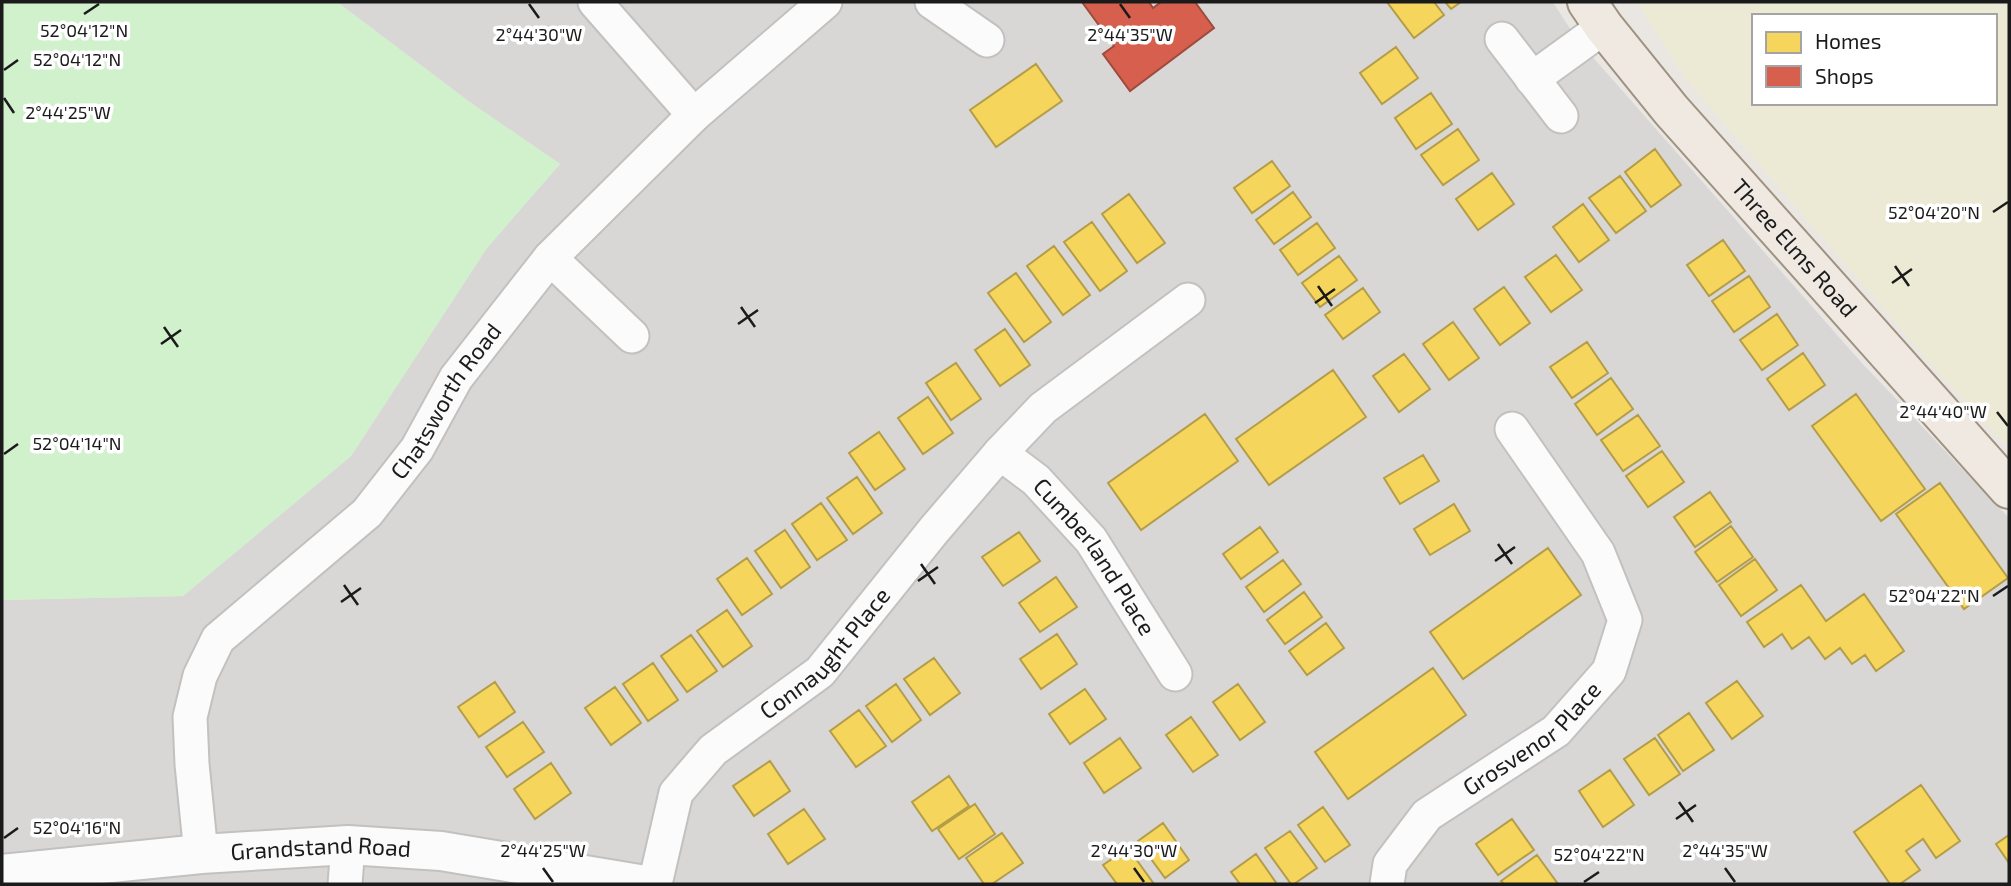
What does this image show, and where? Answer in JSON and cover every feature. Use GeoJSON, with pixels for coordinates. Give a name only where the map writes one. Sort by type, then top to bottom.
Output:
{"type":"FeatureCollection","features":[{"type":"Feature","properties":{"kind":"main road","name":"Three Elms Road"},"geometry":{"type":"LineString","coordinates":[[1596,14],[1671,110],[2009,489]]}},
{"type":"Feature","properties":{"kind":"street"},"geometry":{"type":"LineString","coordinates":[[594,2],[694,116]]}},
{"type":"Feature","properties":{"kind":"street","name":"Chatsworth Road"},"geometry":{"type":"LineString","coordinates":[[201,854],[190,717],[200,676],[218,639],[367,513],[416,449],[456,379],[550,258],[694,116],[825,2]]}},
{"type":"Feature","properties":{"kind":"street"},"geometry":{"type":"LineString","coordinates":[[932,2],[988,40]]}},
{"type":"Feature","properties":{"kind":"street"},"geometry":{"type":"LineString","coordinates":[[1532,79],[1596,14]]}},
{"type":"Feature","properties":{"kind":"street"},"geometry":{"type":"LineString","coordinates":[[1502,39],[1561,116]]}},
{"type":"Feature","properties":{"kind":"street"},"geometry":{"type":"LineString","coordinates":[[550,258],[632,336]]}},
{"type":"Feature","properties":{"kind":"street","name":"Connaught Place"},"geometry":{"type":"LineString","coordinates":[[655,884],[676,793],[713,750],[820,672],[1000,453],[1043,408],[1188,300]]}},
{"type":"Feature","properties":{"kind":"street","name":"Grosvenor Place"},"geometry":{"type":"LineString","coordinates":[[1387,884],[1390,864],[1427,815],[1556,731],[1609,671],[1625,620],[1598,553],[1512,429]]}},
{"type":"Feature","properties":{"kind":"street","name":"Cumberland Place"},"geometry":{"type":"LineString","coordinates":[[1000,453],[1036,480],[1091,540],[1175,674]]}},
{"type":"Feature","properties":{"kind":"street"},"geometry":{"type":"LineString","coordinates":[[345,884],[348,845]]}},
{"type":"Feature","properties":{"kind":"street","name":"Grandstand Road"},"geometry":{"type":"LineString","coordinates":[[2,874],[201,854],[348,845],[441,851],[639,884]]}},
{"type":"Feature","properties":{"kind":"shaded area"},"geometry":{"type":"Polygon","coordinates":[[[337,2],[1553,2],[1576,38],[1860,361],[2009,518],[2009,884],[2,884],[2,600],[183,596],[351,456],[487,248],[560,164],[471,103],[337,2]]]}},
{"type":"Feature","properties":{"kind":"shaded area"},"geometry":{"type":"Polygon","coordinates":[[[1637,2],[2009,2],[2009,449],[1944,379],[1684,77],[1637,2]]]}},
{"type":"Feature","properties":{"kind":"shaded area"},"geometry":{"type":"Polygon","coordinates":[[[160,614],[171,818],[33,832],[23,618],[160,614]]]}},
{"type":"Feature","properties":{"kind":"green space"},"geometry":{"type":"Polygon","coordinates":[[[2,2],[337,2],[471,103],[560,164],[487,248],[351,456],[183,596],[2,600],[2,2]]]}},
{"type":"Feature","properties":{"kind":"building: Homes"},"geometry":{"type":"Polygon","coordinates":[[[1387,2],[1434,2],[1444,15],[1414,38],[1387,2]]]}},
{"type":"Feature","properties":{"kind":"building: Homes"},"geometry":{"type":"Polygon","coordinates":[[[1445,2],[1461,2],[1451,9],[1445,2]]]}},
{"type":"Feature","properties":{"kind":"building: Homes"},"geometry":{"type":"Polygon","coordinates":[[[1396,47],[1418,78],[1382,104],[1360,73],[1396,47]]]}},
{"type":"Feature","properties":{"kind":"building: Homes"},"geometry":{"type":"Polygon","coordinates":[[[1036,64],[1062,101],[996,147],[970,110],[1036,64]]]}},
{"type":"Feature","properties":{"kind":"building: Homes"},"geometry":{"type":"Polygon","coordinates":[[[1431,93],[1452,124],[1416,149],[1395,118],[1431,93]]]}},
{"type":"Feature","properties":{"kind":"building: Homes"},"geometry":{"type":"Polygon","coordinates":[[[1458,129],[1479,160],[1443,185],[1421,155],[1458,129]]]}},
{"type":"Feature","properties":{"kind":"building: Homes"},"geometry":{"type":"Polygon","coordinates":[[[1655,149],[1681,185],[1651,207],[1625,172],[1655,149]]]}},
{"type":"Feature","properties":{"kind":"building: Homes"},"geometry":{"type":"Polygon","coordinates":[[[1272,161],[1290,186],[1252,213],[1234,188],[1272,161]]]}},
{"type":"Feature","properties":{"kind":"building: Homes"},"geometry":{"type":"Polygon","coordinates":[[[1492,173],[1514,204],[1478,230],[1456,199],[1492,173]]]}},
{"type":"Feature","properties":{"kind":"building: Homes"},"geometry":{"type":"Polygon","coordinates":[[[1620,176],[1646,211],[1616,233],[1589,198],[1620,176]]]}},
{"type":"Feature","properties":{"kind":"building: Homes"},"geometry":{"type":"Polygon","coordinates":[[[1293,192],[1311,217],[1274,244],[1256,220],[1293,192]]]}},
{"type":"Feature","properties":{"kind":"building: Homes"},"geometry":{"type":"Polygon","coordinates":[[[1129,194],[1165,243],[1137,263],[1102,214],[1129,194]]]}},
{"type":"Feature","properties":{"kind":"building: Homes"},"geometry":{"type":"Polygon","coordinates":[[[1583,204],[1609,240],[1579,262],[1553,227],[1583,204]]]}},
{"type":"Feature","properties":{"kind":"building: Homes"},"geometry":{"type":"Polygon","coordinates":[[[1092,222],[1127,271],[1100,291],[1064,242],[1092,222]]]}},
{"type":"Feature","properties":{"kind":"building: Homes"},"geometry":{"type":"Polygon","coordinates":[[[1317,223],[1335,248],[1298,275],[1280,250],[1317,223]]]}},
{"type":"Feature","properties":{"kind":"building: Homes"},"geometry":{"type":"Polygon","coordinates":[[[1723,240],[1745,271],[1709,296],[1687,265],[1723,240]]]}},
{"type":"Feature","properties":{"kind":"building: Homes"},"geometry":{"type":"Polygon","coordinates":[[[1054,246],[1090,295],[1063,315],[1027,266],[1054,246]]]}},
{"type":"Feature","properties":{"kind":"building: Homes"},"geometry":{"type":"Polygon","coordinates":[[[1556,255],[1582,290],[1551,312],[1525,277],[1556,255]]]}},
{"type":"Feature","properties":{"kind":"building: Homes"},"geometry":{"type":"Polygon","coordinates":[[[1339,256],[1357,280],[1320,307],[1302,283],[1339,256]]]}},
{"type":"Feature","properties":{"kind":"building: Homes"},"geometry":{"type":"Polygon","coordinates":[[[1016,273],[1051,322],[1024,342],[988,293],[1016,273]]]}},
{"type":"Feature","properties":{"kind":"building: Homes"},"geometry":{"type":"Polygon","coordinates":[[[1749,276],[1770,307],[1734,332],[1712,301],[1749,276]]]}},
{"type":"Feature","properties":{"kind":"building: Homes"},"geometry":{"type":"Polygon","coordinates":[[[1504,287],[1530,323],[1500,345],[1474,309],[1504,287]]]}},
{"type":"Feature","properties":{"kind":"building: Homes"},"geometry":{"type":"Polygon","coordinates":[[[1363,288],[1380,312],[1343,339],[1325,315],[1363,288]]]}},
{"type":"Feature","properties":{"kind":"building: Homes"},"geometry":{"type":"Polygon","coordinates":[[[1777,314],[1798,345],[1762,370],[1740,340],[1777,314]]]}},
{"type":"Feature","properties":{"kind":"building: Homes"},"geometry":{"type":"Polygon","coordinates":[[[1453,322],[1479,358],[1449,380],[1423,344],[1453,322]]]}},
{"type":"Feature","properties":{"kind":"building: Homes"},"geometry":{"type":"Polygon","coordinates":[[[1005,329],[1030,365],[1000,386],[975,350],[1005,329]]]}},
{"type":"Feature","properties":{"kind":"building: Homes"},"geometry":{"type":"Polygon","coordinates":[[[1587,342],[1608,373],[1572,398],[1550,367],[1587,342]]]}},
{"type":"Feature","properties":{"kind":"building: Homes"},"geometry":{"type":"Polygon","coordinates":[[[1803,353],[1825,385],[1789,410],[1767,379],[1803,353]]]}},
{"type":"Feature","properties":{"kind":"building: Homes"},"geometry":{"type":"Polygon","coordinates":[[[1404,354],[1430,389],[1399,412],[1373,376],[1404,354]]]}},
{"type":"Feature","properties":{"kind":"building: Homes"},"geometry":{"type":"Polygon","coordinates":[[[956,363],[981,399],[951,420],[926,383],[956,363]]]}},
{"type":"Feature","properties":{"kind":"building: Homes"},"geometry":{"type":"Polygon","coordinates":[[[1333,370],[1366,417],[1269,485],[1236,439],[1333,370]]]}},
{"type":"Feature","properties":{"kind":"building: Homes"},"geometry":{"type":"Polygon","coordinates":[[[1611,378],[1633,409],[1597,435],[1575,404],[1611,378]]]}},
{"type":"Feature","properties":{"kind":"building: Homes"},"geometry":{"type":"Polygon","coordinates":[[[1856,394],[1925,489],[1881,521],[1812,426],[1856,394]]]}},
{"type":"Feature","properties":{"kind":"building: Homes"},"geometry":{"type":"Polygon","coordinates":[[[928,397],[953,433],[923,454],[898,418],[928,397]]]}},
{"type":"Feature","properties":{"kind":"building: Homes"},"geometry":{"type":"Polygon","coordinates":[[[1205,414],[1238,461],[1141,530],[1108,483],[1205,414]]]}},
{"type":"Feature","properties":{"kind":"building: Homes"},"geometry":{"type":"Polygon","coordinates":[[[1638,415],[1660,446],[1623,471],[1601,440],[1638,415]]]}},
{"type":"Feature","properties":{"kind":"building: Homes"},"geometry":{"type":"Polygon","coordinates":[[[879,432],[905,469],[875,490],[849,453],[879,432]]]}},
{"type":"Feature","properties":{"kind":"building: Homes"},"geometry":{"type":"Polygon","coordinates":[[[1662,451],[1684,482],[1648,507],[1626,476],[1662,451]]]}},
{"type":"Feature","properties":{"kind":"building: Homes"},"geometry":{"type":"Polygon","coordinates":[[[1423,455],[1439,481],[1400,504],[1384,478],[1423,455]]]}},
{"type":"Feature","properties":{"kind":"building: Homes"},"geometry":{"type":"Polygon","coordinates":[[[857,477],[882,513],[853,534],[827,498],[857,477]]]}},
{"type":"Feature","properties":{"kind":"building: Homes"},"geometry":{"type":"Polygon","coordinates":[[[1940,483],[2008,578],[1964,609],[1896,514],[1940,483]]]}},
{"type":"Feature","properties":{"kind":"building: Homes"},"geometry":{"type":"Polygon","coordinates":[[[1710,492],[1731,522],[1695,547],[1674,517],[1710,492]]]}},
{"type":"Feature","properties":{"kind":"building: Homes"},"geometry":{"type":"Polygon","coordinates":[[[821,503],[847,540],[817,560],[792,524],[821,503]]]}},
{"type":"Feature","properties":{"kind":"building: Homes"},"geometry":{"type":"Polygon","coordinates":[[[1454,504],[1470,531],[1430,555],[1414,529],[1454,504]]]}},
{"type":"Feature","properties":{"kind":"building: Homes"},"geometry":{"type":"Polygon","coordinates":[[[1731,526],[1753,557],[1717,582],[1695,552],[1731,526]]]}},
{"type":"Feature","properties":{"kind":"building: Homes"},"geometry":{"type":"Polygon","coordinates":[[[1260,527],[1278,552],[1241,579],[1223,554],[1260,527]]]}},
{"type":"Feature","properties":{"kind":"building: Homes"},"geometry":{"type":"Polygon","coordinates":[[[785,530],[810,567],[781,588],[755,551],[785,530]]]}},
{"type":"Feature","properties":{"kind":"building: Homes"},"geometry":{"type":"Polygon","coordinates":[[[1019,532],[1040,561],[1003,586],[982,557],[1019,532]]]}},
{"type":"Feature","properties":{"kind":"building: Homes"},"geometry":{"type":"Polygon","coordinates":[[[1548,548],[1581,595],[1463,679],[1430,632],[1548,548]]]}},
{"type":"Feature","properties":{"kind":"building: Homes"},"geometry":{"type":"Polygon","coordinates":[[[747,558],[772,594],[742,615],[717,579],[747,558]]]}},
{"type":"Feature","properties":{"kind":"building: Homes"},"geometry":{"type":"Polygon","coordinates":[[[1755,559],[1777,590],[1741,616],[1719,585],[1755,559]]]}},
{"type":"Feature","properties":{"kind":"building: Homes"},"geometry":{"type":"Polygon","coordinates":[[[1283,560],[1301,584],[1264,612],[1246,587],[1283,560]]]}},
{"type":"Feature","properties":{"kind":"building: Homes"},"geometry":{"type":"Polygon","coordinates":[[[1056,577],[1077,607],[1040,632],[1019,603],[1056,577]]]}},
{"type":"Feature","properties":{"kind":"building: Homes"},"geometry":{"type":"Polygon","coordinates":[[[1801,585],[1826,621],[1864,594],[1904,651],[1876,671],[1865,655],[1852,664],[1840,648],[1825,659],[1809,637],[1792,649],[1782,634],[1764,647],[1747,622],[1801,585]]]}},
{"type":"Feature","properties":{"kind":"building: Homes"},"geometry":{"type":"Polygon","coordinates":[[[1304,592],[1322,617],[1285,644],[1267,620],[1304,592]]]}},
{"type":"Feature","properties":{"kind":"building: Homes"},"geometry":{"type":"Polygon","coordinates":[[[727,610],[752,646],[723,667],[697,631],[727,610]]]}},
{"type":"Feature","properties":{"kind":"building: Homes"},"geometry":{"type":"Polygon","coordinates":[[[1326,623],[1344,648],[1307,675],[1289,651],[1326,623]]]}},
{"type":"Feature","properties":{"kind":"building: Homes"},"geometry":{"type":"Polygon","coordinates":[[[1057,634],[1077,664],[1041,689],[1020,659],[1057,634]]]}},
{"type":"Feature","properties":{"kind":"building: Homes"},"geometry":{"type":"Polygon","coordinates":[[[691,635],[717,671],[687,692],[661,656],[691,635]]]}},
{"type":"Feature","properties":{"kind":"building: Homes"},"geometry":{"type":"Polygon","coordinates":[[[934,658],[960,693],[930,715],[904,679],[934,658]]]}},
{"type":"Feature","properties":{"kind":"building: Homes"},"geometry":{"type":"Polygon","coordinates":[[[653,663],[678,700],[648,721],[623,684],[653,663]]]}},
{"type":"Feature","properties":{"kind":"building: Homes"},"geometry":{"type":"Polygon","coordinates":[[[1433,668],[1466,715],[1348,799],[1315,752],[1433,668]]]}},
{"type":"Feature","properties":{"kind":"building: Homes"},"geometry":{"type":"Polygon","coordinates":[[[1737,681],[1763,716],[1732,739],[1706,703],[1737,681]]]}},
{"type":"Feature","properties":{"kind":"building: Homes"},"geometry":{"type":"Polygon","coordinates":[[[495,682],[515,712],[479,737],[458,707],[495,682]]]}},
{"type":"Feature","properties":{"kind":"building: Homes"},"geometry":{"type":"Polygon","coordinates":[[[896,684],[921,720],[892,742],[866,706],[896,684]]]}},
{"type":"Feature","properties":{"kind":"building: Homes"},"geometry":{"type":"Polygon","coordinates":[[[1238,684],[1265,722],[1240,740],[1213,702],[1238,684]]]}},
{"type":"Feature","properties":{"kind":"building: Homes"},"geometry":{"type":"Polygon","coordinates":[[[615,687],[641,723],[611,745],[585,708],[615,687]]]}},
{"type":"Feature","properties":{"kind":"building: Homes"},"geometry":{"type":"Polygon","coordinates":[[[1085,689],[1106,719],[1070,744],[1049,714],[1085,689]]]}},
{"type":"Feature","properties":{"kind":"building: Homes"},"geometry":{"type":"Polygon","coordinates":[[[859,710],[886,746],[856,767],[830,731],[859,710]]]}},
{"type":"Feature","properties":{"kind":"building: Homes"},"geometry":{"type":"Polygon","coordinates":[[[1689,713],[1714,750],[1683,771],[1658,735],[1689,713]]]}},
{"type":"Feature","properties":{"kind":"building: Homes"},"geometry":{"type":"Polygon","coordinates":[[[1191,717],[1218,755],[1193,772],[1166,735],[1191,717]]]}},
{"type":"Feature","properties":{"kind":"building: Homes"},"geometry":{"type":"Polygon","coordinates":[[[523,722],[544,752],[507,777],[486,747],[523,722]]]}},
{"type":"Feature","properties":{"kind":"building: Homes"},"geometry":{"type":"Polygon","coordinates":[[[1120,738],[1141,768],[1104,793],[1084,763],[1120,738]]]}},
{"type":"Feature","properties":{"kind":"building: Homes"},"geometry":{"type":"Polygon","coordinates":[[[1655,738],[1680,774],[1649,795],[1624,759],[1655,738]]]}},
{"type":"Feature","properties":{"kind":"building: Homes"},"geometry":{"type":"Polygon","coordinates":[[[770,761],[790,791],[754,816],[733,786],[770,761]]]}},
{"type":"Feature","properties":{"kind":"building: Homes"},"geometry":{"type":"Polygon","coordinates":[[[551,763],[571,793],[535,819],[514,789],[551,763]]]}},
{"type":"Feature","properties":{"kind":"building: Homes"},"geometry":{"type":"Polygon","coordinates":[[[1610,770],[1634,805],[1603,827],[1579,791],[1610,770]]]}},
{"type":"Feature","properties":{"kind":"building: Homes"},"geometry":{"type":"Polygon","coordinates":[[[949,776],[969,806],[932,831],[912,802],[949,776]]]}},
{"type":"Feature","properties":{"kind":"building: Homes"},"geometry":{"type":"Polygon","coordinates":[[[1921,785],[1960,841],[1936,858],[1923,839],[1906,851],[1920,870],[1900,884],[1890,884],[1854,832],[1921,785]]]}},
{"type":"Feature","properties":{"kind":"building: Homes"},"geometry":{"type":"Polygon","coordinates":[[[975,804],[995,834],[959,859],[938,829],[975,804]]]}},
{"type":"Feature","properties":{"kind":"building: Homes"},"geometry":{"type":"Polygon","coordinates":[[[1323,807],[1350,845],[1325,862],[1298,825],[1323,807]]]}},
{"type":"Feature","properties":{"kind":"building: Homes"},"geometry":{"type":"Polygon","coordinates":[[[804,809],[825,839],[788,864],[768,834],[804,809]]]}},
{"type":"Feature","properties":{"kind":"building: Homes"},"geometry":{"type":"Polygon","coordinates":[[[1512,819],[1534,850],[1498,875],[1476,844],[1512,819]]]}},
{"type":"Feature","properties":{"kind":"building: Homes"},"geometry":{"type":"Polygon","coordinates":[[[1163,823],[1189,860],[1165,878],[1138,841],[1163,823]]]}},
{"type":"Feature","properties":{"kind":"building: Homes"},"geometry":{"type":"Polygon","coordinates":[[[1290,831],[1317,868],[1294,884],[1291,884],[1265,848],[1290,831]]]}},
{"type":"Feature","properties":{"kind":"building: Homes"},"geometry":{"type":"Polygon","coordinates":[[[1002,833],[1023,863],[992,884],[984,884],[966,858],[1002,833]]]}},
{"type":"Feature","properties":{"kind":"building: Homes"},"geometry":{"type":"Polygon","coordinates":[[[2009,835],[2009,863],[1996,844],[2009,835]]]}},
{"type":"Feature","properties":{"kind":"building: Homes"},"geometry":{"type":"Polygon","coordinates":[[[1128,848],[1154,884],[1117,884],[1103,865],[1128,848]]]}},
{"type":"Feature","properties":{"kind":"building: Homes"},"geometry":{"type":"Polygon","coordinates":[[[1256,854],[1277,884],[1240,884],[1231,872],[1256,854]]]}},
{"type":"Feature","properties":{"kind":"building: Homes"},"geometry":{"type":"Polygon","coordinates":[[[1537,855],[1558,884],[1504,884],[1501,881],[1537,855]]]}},
{"type":"Feature","properties":{"kind":"building: Shops"},"geometry":{"type":"Polygon","coordinates":[[[1082,2],[1149,2],[1153,8],[1161,2],[1195,2],[1214,28],[1130,91],[1103,54],[1114,46],[1082,2]]]}}]}
